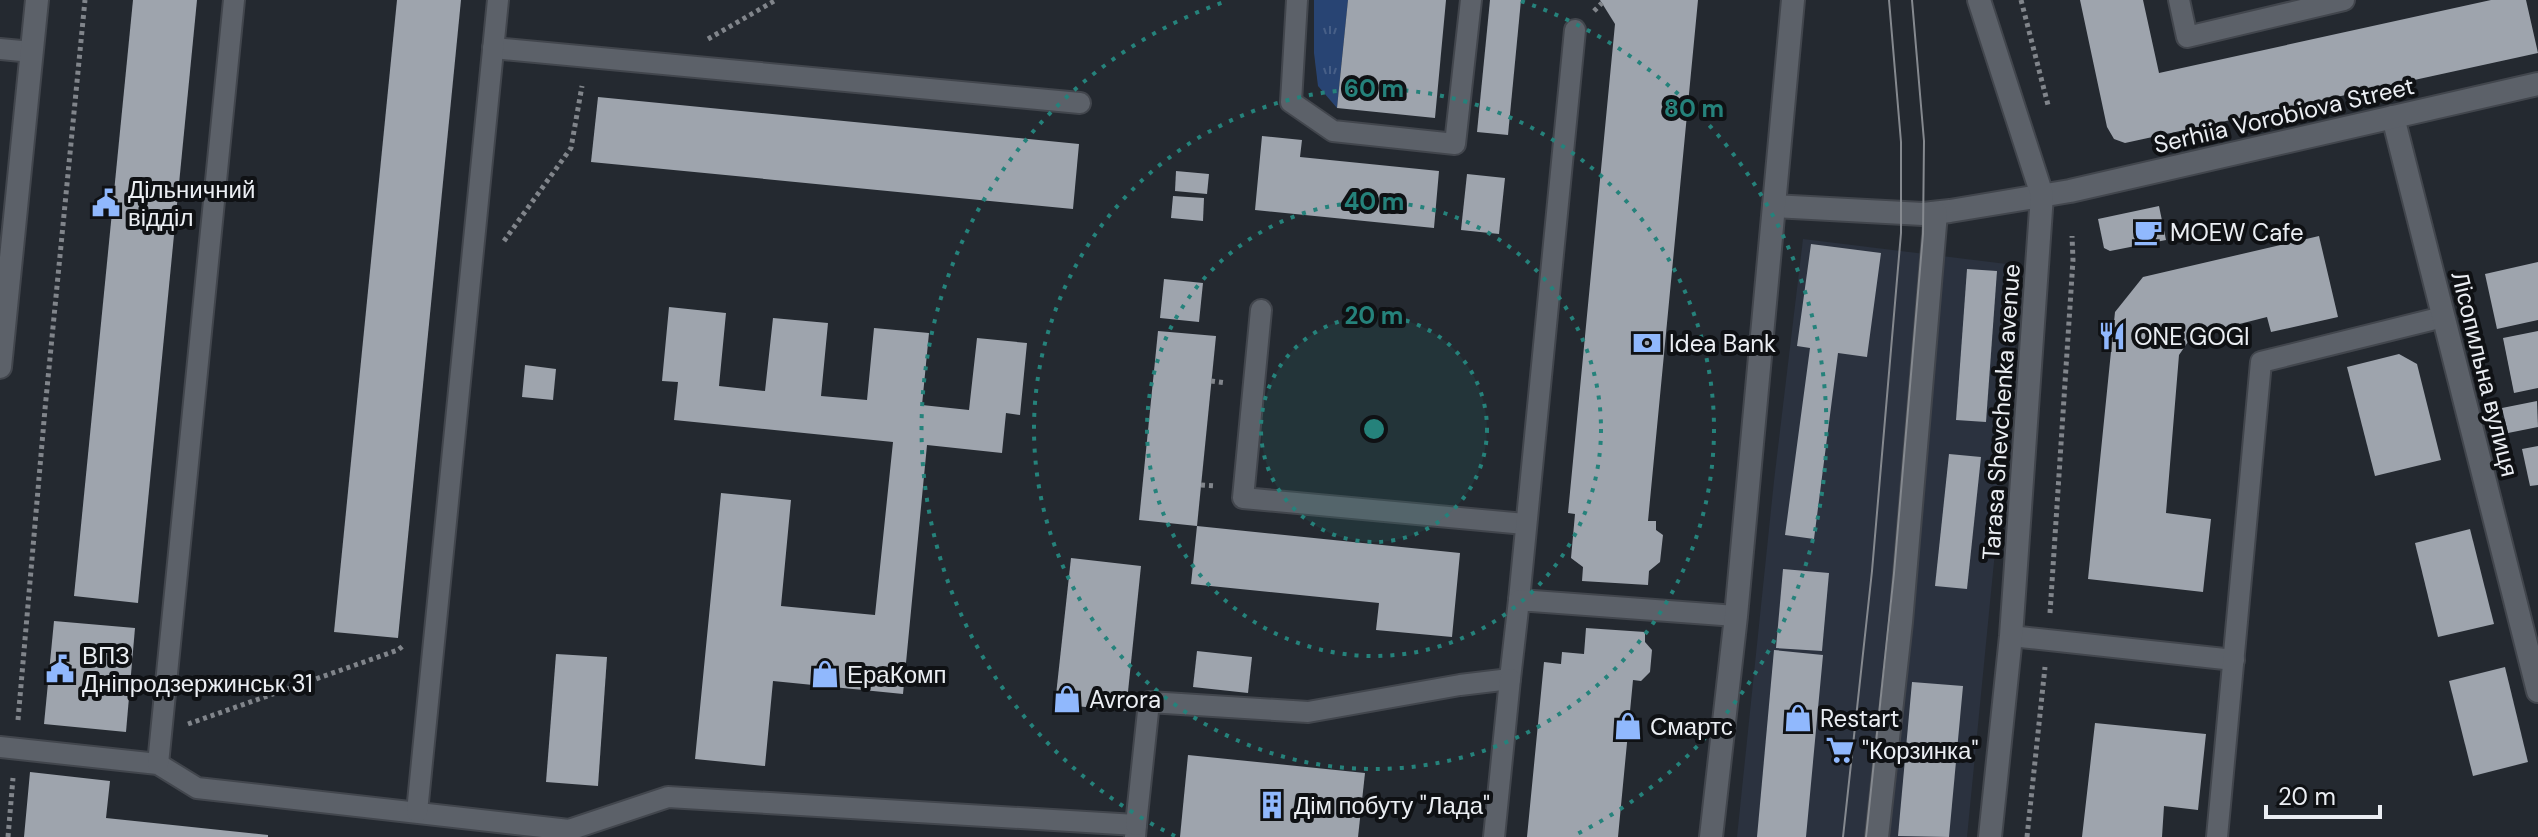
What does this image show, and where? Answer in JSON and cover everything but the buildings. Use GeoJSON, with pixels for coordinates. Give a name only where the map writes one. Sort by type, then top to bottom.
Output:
{"type":"FeatureCollection","features":[{"type":"Feature","properties":{"kind":"street"},"geometry":{"type":"LineString","coordinates":[[0,367],[37,0]]}},
{"type":"Feature","properties":{"kind":"street"},"geometry":{"type":"LineString","coordinates":[[1711,837],[1736,616],[1793,0]]}},
{"type":"Feature","properties":{"kind":"street","name":"Tarasa Shevchenka avenue"},"geometry":{"type":"LineString","coordinates":[[1979,0],[2042,195],[2011,636],[1990,837]]}},
{"type":"Feature","properties":{"kind":"street","name":"Serhiia Vorobiova Street"},"geometry":{"type":"LineString","coordinates":[[1774,206],[1936,213],[2070,191],[2538,84]]}},
{"type":"Feature","properties":{"kind":"street","name":"Лісопильна вулиця"},"geometry":{"type":"LineString","coordinates":[[2393,117],[2538,691]]}},
{"type":"Feature","properties":{"kind":"street"},"geometry":{"type":"LineString","coordinates":[[1877,837],[1901,622],[1936,213]]}},
{"type":"Feature","properties":{"kind":"lane"},"geometry":{"type":"LineString","coordinates":[[158,764],[234,0]]}},
{"type":"Feature","properties":{"kind":"lane"},"geometry":{"type":"LineString","coordinates":[[417,812],[498,0]]}},
{"type":"Feature","properties":{"kind":"lane"},"geometry":{"type":"LineString","coordinates":[[1297,0],[1291,102],[1333,131],[1455,144],[1471,0]]}},
{"type":"Feature","properties":{"kind":"lane"},"geometry":{"type":"LineString","coordinates":[[2179,0],[2187,37],[2344,0]]}},
{"type":"Feature","properties":{"kind":"lane"},"geometry":{"type":"LineString","coordinates":[[1494,837],[1575,30]]}},
{"type":"Feature","properties":{"kind":"lane"},"geometry":{"type":"LineString","coordinates":[[493,48],[1080,103]]}},
{"type":"Feature","properties":{"kind":"lane"},"geometry":{"type":"LineString","coordinates":[[0,49],[32,52]]}},
{"type":"Feature","properties":{"kind":"lane"},"geometry":{"type":"LineString","coordinates":[[1261,310],[1243,498],[1525,524]]}},
{"type":"Feature","properties":{"kind":"lane"},"geometry":{"type":"LineString","coordinates":[[2217,837],[2261,362],[2443,317]]}},
{"type":"Feature","properties":{"kind":"lane"},"geometry":{"type":"LineString","coordinates":[[1519,600],[1736,616]]}},
{"type":"Feature","properties":{"kind":"lane"},"geometry":{"type":"LineString","coordinates":[[2011,636],[2234,660]]}},
{"type":"Feature","properties":{"kind":"lane"},"geometry":{"type":"LineString","coordinates":[[8,748],[158,764],[197,788],[417,812],[569,833],[668,797],[1136,831],[1149,702],[1308,712],[1510,679]]}},
{"type":"Feature","properties":{"kind":"path"},"geometry":{"type":"LineString","coordinates":[[8,837],[8,748],[85,0]]}},
{"type":"Feature","properties":{"kind":"path"},"geometry":{"type":"LineString","coordinates":[[665,64],[776,0]]}},
{"type":"Feature","properties":{"kind":"path"},"geometry":{"type":"LineString","coordinates":[[469,289],[571,148],[587,57]]}},
{"type":"Feature","properties":{"kind":"path"},"geometry":{"type":"LineString","coordinates":[[161,734],[398,650],[436,619]]}},
{"type":"Feature","properties":{"kind":"shaded area"},"geometry":{"type":"Polygon","coordinates":[[[1803,239],[2023,266],[1967,837],[1737,837],[1803,239]]]}},
{"type":"Feature","properties":{"kind":"green space"},"geometry":{"type":"Polygon","coordinates":[[[1314,0],[1348,0],[1337,108],[1318,86],[1314,53],[1314,0]]]}},
{"type":"Feature","properties":{"kind":"tram line"},"geometry":{"type":"LineString","coordinates":[[1843,837],[1872,571],[1901,233],[1901,142],[1889,0]]}},
{"type":"Feature","properties":{"kind":"tram line"},"geometry":{"type":"LineString","coordinates":[[1866,837],[1894,573],[1923,234],[1924,141],[1912,0]]}},
{"type":"Feature","properties":{"kind":"place","name":"Дільничний відділ"},"geometry":{"type":"Point","coordinates":[106,203]}},
{"type":"Feature","properties":{"kind":"place","name":"MOEW Cafe"},"geometry":{"type":"Point","coordinates":[2148,232]}},
{"type":"Feature","properties":{"kind":"place","name":"ONE GOGI"},"geometry":{"type":"Point","coordinates":[2112,336]}},
{"type":"Feature","properties":{"kind":"place","name":"Idea Bank"},"geometry":{"type":"Point","coordinates":[1647,343]}},
{"type":"Feature","properties":{"kind":"place","name":"ВПЗ Дніпродзержинськ 31"},"geometry":{"type":"Point","coordinates":[60,669]}},
{"type":"Feature","properties":{"kind":"place","name":"ЕраКомп"},"geometry":{"type":"Point","coordinates":[825,674]}},
{"type":"Feature","properties":{"kind":"place","name":"Avrora"},"geometry":{"type":"Point","coordinates":[1067,699]}},
{"type":"Feature","properties":{"kind":"place","name":"Restart"},"geometry":{"type":"Point","coordinates":[1798,718]}},
{"type":"Feature","properties":{"kind":"place","name":"Смартс"},"geometry":{"type":"Point","coordinates":[1628,726]}},
{"type":"Feature","properties":{"kind":"place","name":"\"Корзинка\""},"geometry":{"type":"Point","coordinates":[1840,750]}},
{"type":"Feature","properties":{"kind":"place","name":"Дім побуту \"Лада\""},"geometry":{"type":"Point","coordinates":[1272,805]}}]}
